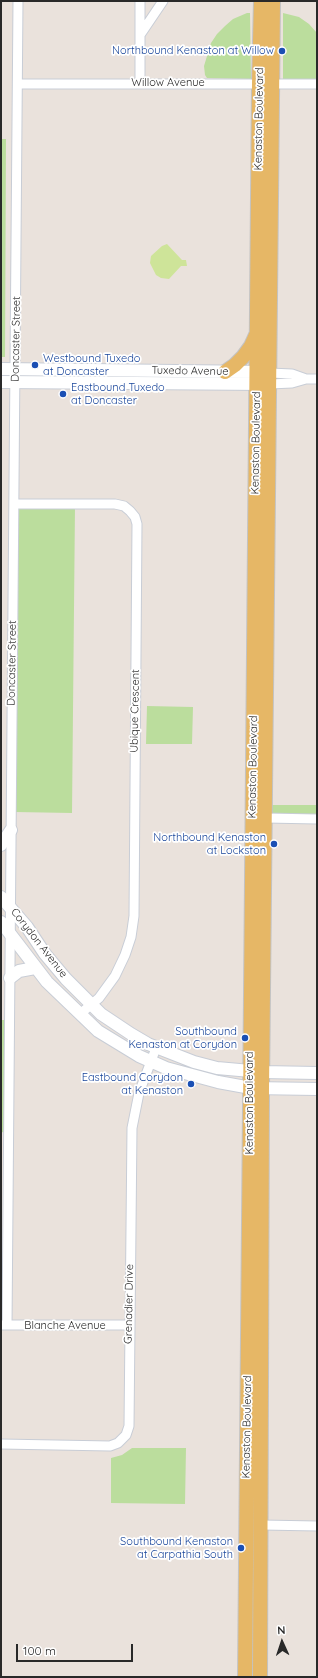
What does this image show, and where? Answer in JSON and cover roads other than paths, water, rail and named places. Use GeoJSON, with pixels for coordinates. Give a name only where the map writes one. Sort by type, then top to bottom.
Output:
{"type":"FeatureCollection","features":[{"type":"Feature","properties":{"kind":"main road","name":"Kenaston Boulevard"},"geometry":{"type":"LineString","coordinates":[[260,1677],[262,1525],[256,1072],[266,83],[261,1]]}},
{"type":"Feature","properties":{"kind":"main road","name":"Kenaston Boulevard"},"geometry":{"type":"LineString","coordinates":[[256,1072],[266,818],[264,378],[257,332],[266,83],[273,1]]}},
{"type":"Feature","properties":{"kind":"main road"},"geometry":{"type":"LineString","coordinates":[[225,372],[243,357],[251,346],[257,332]]}},
{"type":"Feature","properties":{"kind":"main road","name":"Tuxedo Avenue"},"geometry":{"type":"LineString","coordinates":[[1,369],[225,372],[264,378]]}},
{"type":"Feature","properties":{"kind":"main road","name":"Tuxedo Avenue"},"geometry":{"type":"LineString","coordinates":[[1,382],[264,378]]}},
{"type":"Feature","properties":{"kind":"main road"},"geometry":{"type":"LineString","coordinates":[[1,845],[11,830]]}},
{"type":"Feature","properties":{"kind":"main road","name":"Corydon Avenue"},"geometry":{"type":"LineString","coordinates":[[1,898],[11,907],[40,947],[66,979],[101,1014],[131,1034],[156,1048],[217,1068],[256,1072],[317,1073]]}},
{"type":"Feature","properties":{"kind":"main road","name":"Corydon Avenue"},"geometry":{"type":"LineString","coordinates":[[1,922],[35,968],[98,1031],[150,1062],[218,1082],[256,1088],[317,1088]]}},
{"type":"Feature","properties":{"kind":"main road"},"geometry":{"type":"LineString","coordinates":[[27,957],[40,947]]}},
{"type":"Feature","properties":{"kind":"main road"},"geometry":{"type":"LineString","coordinates":[[10,978],[19,971],[35,968]]}},
{"type":"Feature","properties":{"kind":"main road","name":"Kenaston Boulevard"},"geometry":{"type":"LineString","coordinates":[[245,1677],[256,1088]]}},
{"type":"Feature","properties":{"kind":"street","name":"Doncaster Street"},"geometry":{"type":"LineString","coordinates":[[4,1325],[5,1198],[11,936],[18,1]]}},
{"type":"Feature","properties":{"kind":"street"},"geometry":{"type":"LineString","coordinates":[[140,1],[140,83]]}},
{"type":"Feature","properties":{"kind":"street"},"geometry":{"type":"LineString","coordinates":[[140,36],[163,1]]}},
{"type":"Feature","properties":{"kind":"street","name":"Willow Avenue"},"geometry":{"type":"LineString","coordinates":[[18,84],[317,84]]}},
{"type":"Feature","properties":{"kind":"street","name":"Tuxedo Avenue"},"geometry":{"type":"LineString","coordinates":[[264,378],[292,383],[306,379],[317,379]]}},
{"type":"Feature","properties":{"kind":"street","name":"Ubique Crescent"},"geometry":{"type":"LineString","coordinates":[[14,504],[115,504],[124,506],[130,511],[135,517],[137,524],[134,916],[131,937],[125,955],[115,976],[99,998],[80,1014]]}},
{"type":"Feature","properties":{"kind":"street"},"geometry":{"type":"LineString","coordinates":[[266,818],[317,819]]}},
{"type":"Feature","properties":{"kind":"street","name":"Grenadier Drive"},"geometry":{"type":"LineString","coordinates":[[1,1444],[110,1446],[118,1443],[126,1435],[129,1426],[132,1128],[137,1100],[156,1048]]}},
{"type":"Feature","properties":{"kind":"street","name":"Blanche Avenue"},"geometry":{"type":"LineString","coordinates":[[4,1325],[129,1325]]}},
{"type":"Feature","properties":{"kind":"street"},"geometry":{"type":"LineString","coordinates":[[262,1525],[317,1526]]}},
{"type":"Feature","properties":{"kind":"place","name":"Northbound Kenaston at Willow"},"geometry":{"type":"Point","coordinates":[282,51]}},
{"type":"Feature","properties":{"kind":"place","name":"Westbound Tuxedo at Doncaster"},"geometry":{"type":"Point","coordinates":[35,365]}},
{"type":"Feature","properties":{"kind":"place","name":"Eastbound Tuxedo at Doncaster"},"geometry":{"type":"Point","coordinates":[63,394]}},
{"type":"Feature","properties":{"kind":"place","name":"Northbound Kenaston at Lockston"},"geometry":{"type":"Point","coordinates":[274,844]}},
{"type":"Feature","properties":{"kind":"place","name":"Southbound Kenaston at Corydon"},"geometry":{"type":"Point","coordinates":[245,1038]}},
{"type":"Feature","properties":{"kind":"place","name":"Eastbound Corydon at Kenaston"},"geometry":{"type":"Point","coordinates":[191,1084]}},
{"type":"Feature","properties":{"kind":"place","name":"Southbound Kenaston at Carpathia South"},"geometry":{"type":"Point","coordinates":[241,1548]}}]}
